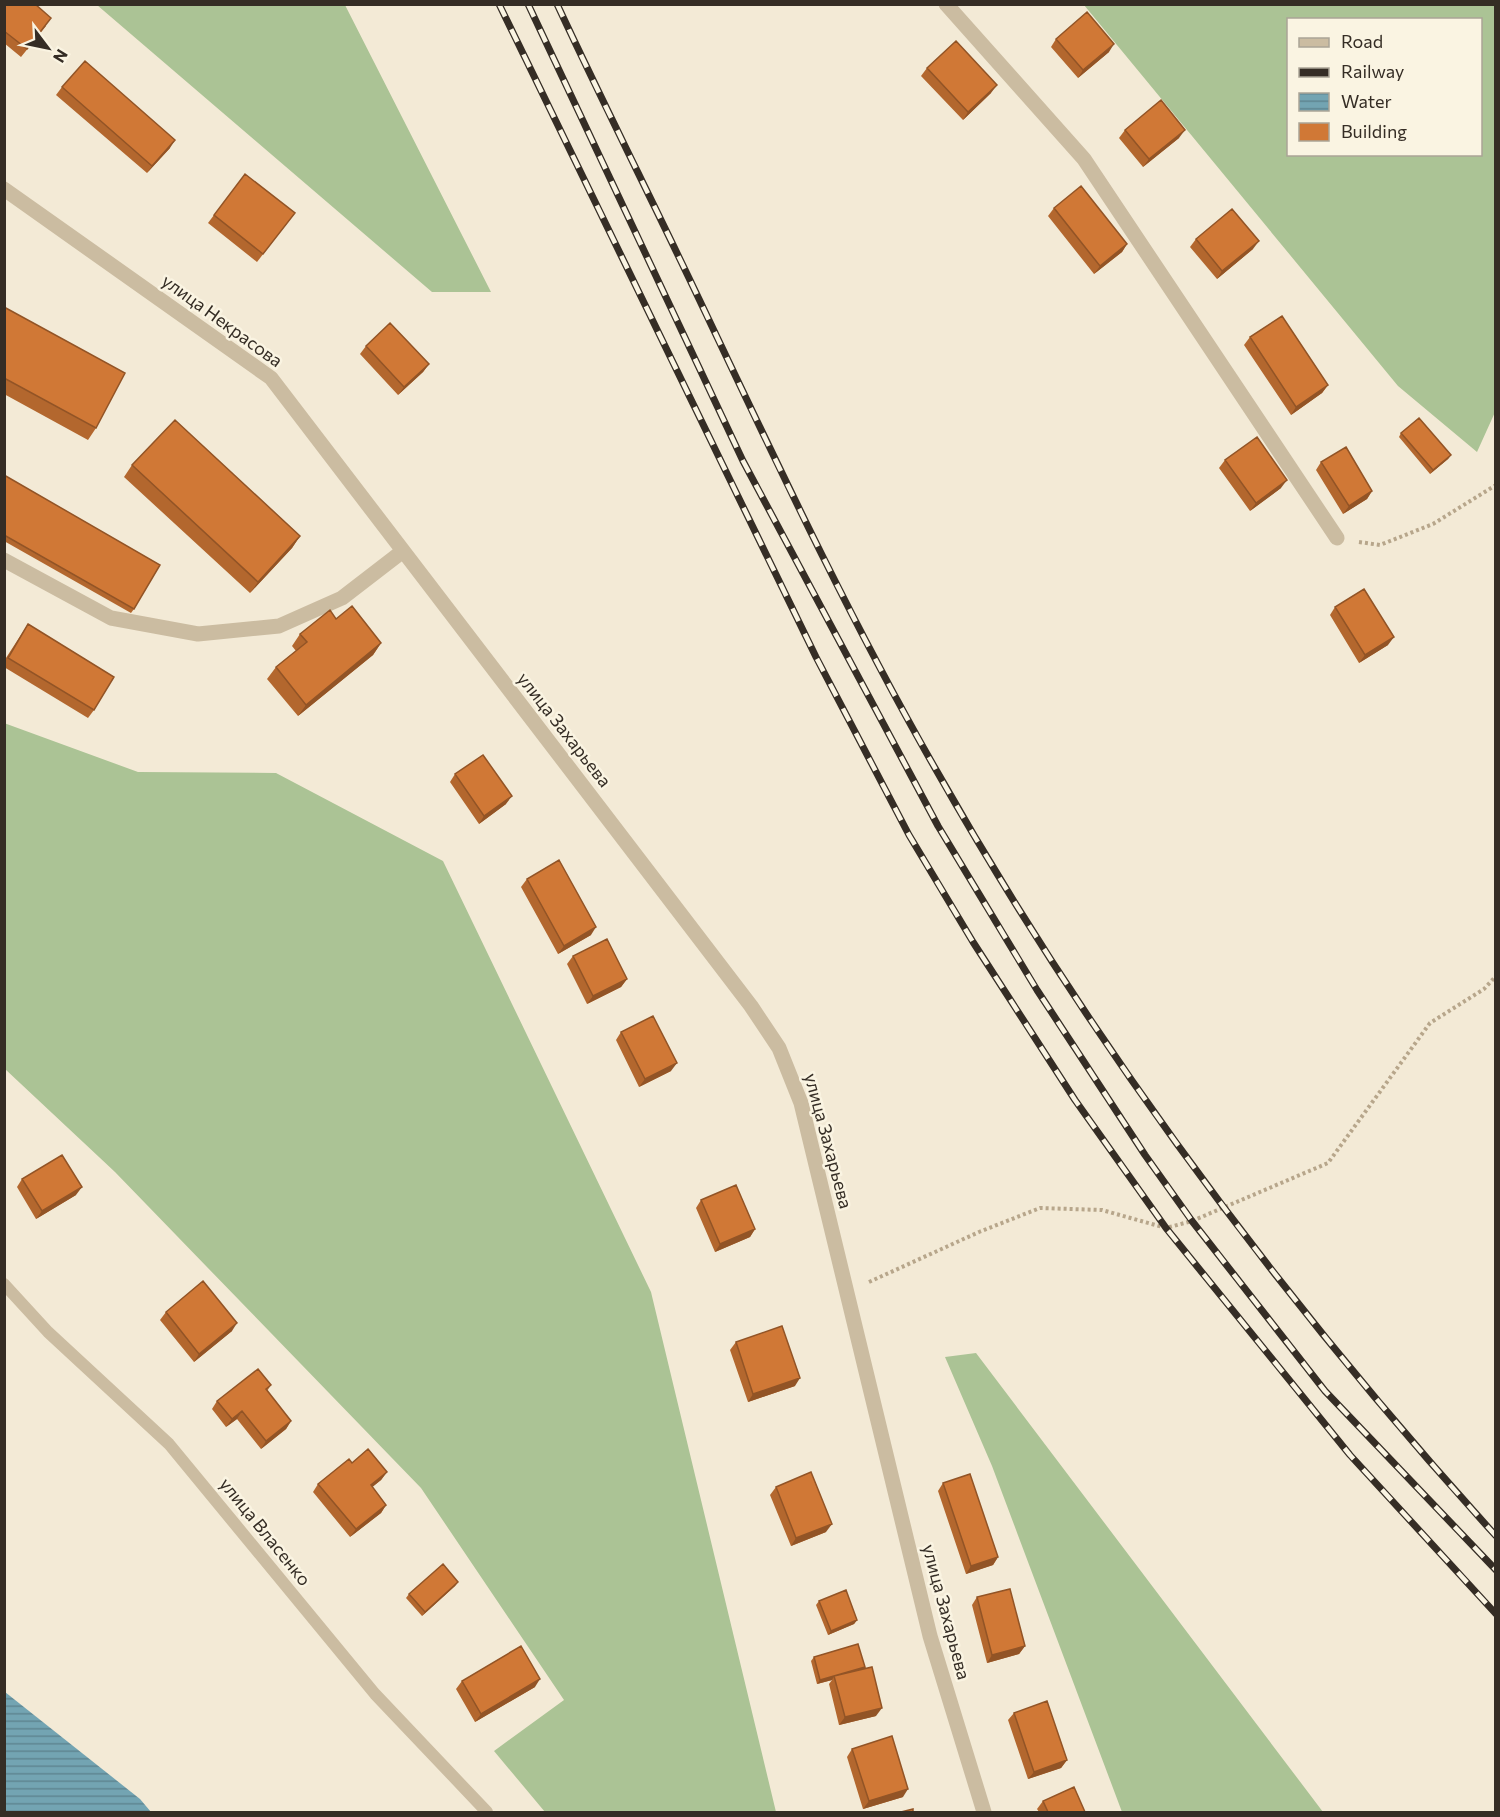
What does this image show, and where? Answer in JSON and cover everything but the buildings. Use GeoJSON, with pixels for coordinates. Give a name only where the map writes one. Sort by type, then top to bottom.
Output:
{"type":"FeatureCollection","features":[{"type":"Feature","properties":{"kind":"street"},"geometry":{"type":"LineString","coordinates":[[946,4],[1084,159],[1336,538]]}},
{"type":"Feature","properties":{"kind":"street","name":"улица Некрасова"},"geometry":{"type":"LineString","coordinates":[[4,189],[271,378],[403,551]]}},
{"type":"Feature","properties":{"kind":"street"},"geometry":{"type":"LineString","coordinates":[[4,560],[111,618],[198,634],[279,626],[342,598],[403,551]]}},
{"type":"Feature","properties":{"kind":"street","name":"улица Захарьева"},"geometry":{"type":"LineString","coordinates":[[403,551],[744,996],[779,1048],[801,1103],[930,1636],[984,1812]]}},
{"type":"Feature","properties":{"kind":"lane","name":"улица Власенко"},"geometry":{"type":"LineString","coordinates":[[4,1284],[48,1332],[169,1444],[375,1694],[488,1812]]}},
{"type":"Feature","properties":{"kind":"path"},"geometry":{"type":"LineString","coordinates":[[1336,538],[1380,545],[1433,524],[1496,485]]}},
{"type":"Feature","properties":{"kind":"path"},"geometry":{"type":"LineString","coordinates":[[847,1292],[979,1232],[1040,1208],[1102,1210],[1167,1228],[1192,1221],[1328,1163],[1430,1023],[1484,988],[1496,976]]}},
{"type":"Feature","properties":{"kind":"green space"},"geometry":{"type":"Polygon","coordinates":[[[97,5],[345,5],[491,292],[432,292],[97,5]]]}},
{"type":"Feature","properties":{"kind":"green space"},"geometry":{"type":"Polygon","coordinates":[[[1084,5],[1495,5],[1496,410],[1477,452],[1398,386],[1084,5]]]}},
{"type":"Feature","properties":{"kind":"green space"},"geometry":{"type":"Polygon","coordinates":[[[4,723],[138,772],[276,773],[443,861],[651,1292],[776,1812],[545,1812],[494,1751],[564,1700],[421,1488],[115,1172],[5,1069],[4,723]]]}},
{"type":"Feature","properties":{"kind":"green space"},"geometry":{"type":"Polygon","coordinates":[[[976,1353],[1323,1812],[1122,1812],[992,1466],[945,1357],[976,1353]]]}},
{"type":"Feature","properties":{"kind":"water"},"geometry":{"type":"Polygon","coordinates":[[[5,1692],[140,1799],[151,1812],[5,1812],[5,1692]]]}},
{"type":"Feature","properties":{"kind":"railway"},"geometry":{"type":"LineString","coordinates":[[499,4],[816,657],[909,835],[973,942],[1075,1100],[1166,1228],[1350,1455],[1496,1614]]}},
{"type":"Feature","properties":{"kind":"railway"},"geometry":{"type":"LineString","coordinates":[[528,4],[743,461],[938,826],[1037,990],[1145,1155],[1192,1221],[1325,1391],[1496,1570]]}},
{"type":"Feature","properties":{"kind":"railway"},"geometry":{"type":"LineString","coordinates":[[557,4],[842,594],[903,711],[995,871],[1125,1070],[1266,1263],[1340,1356],[1496,1536]]}}]}
